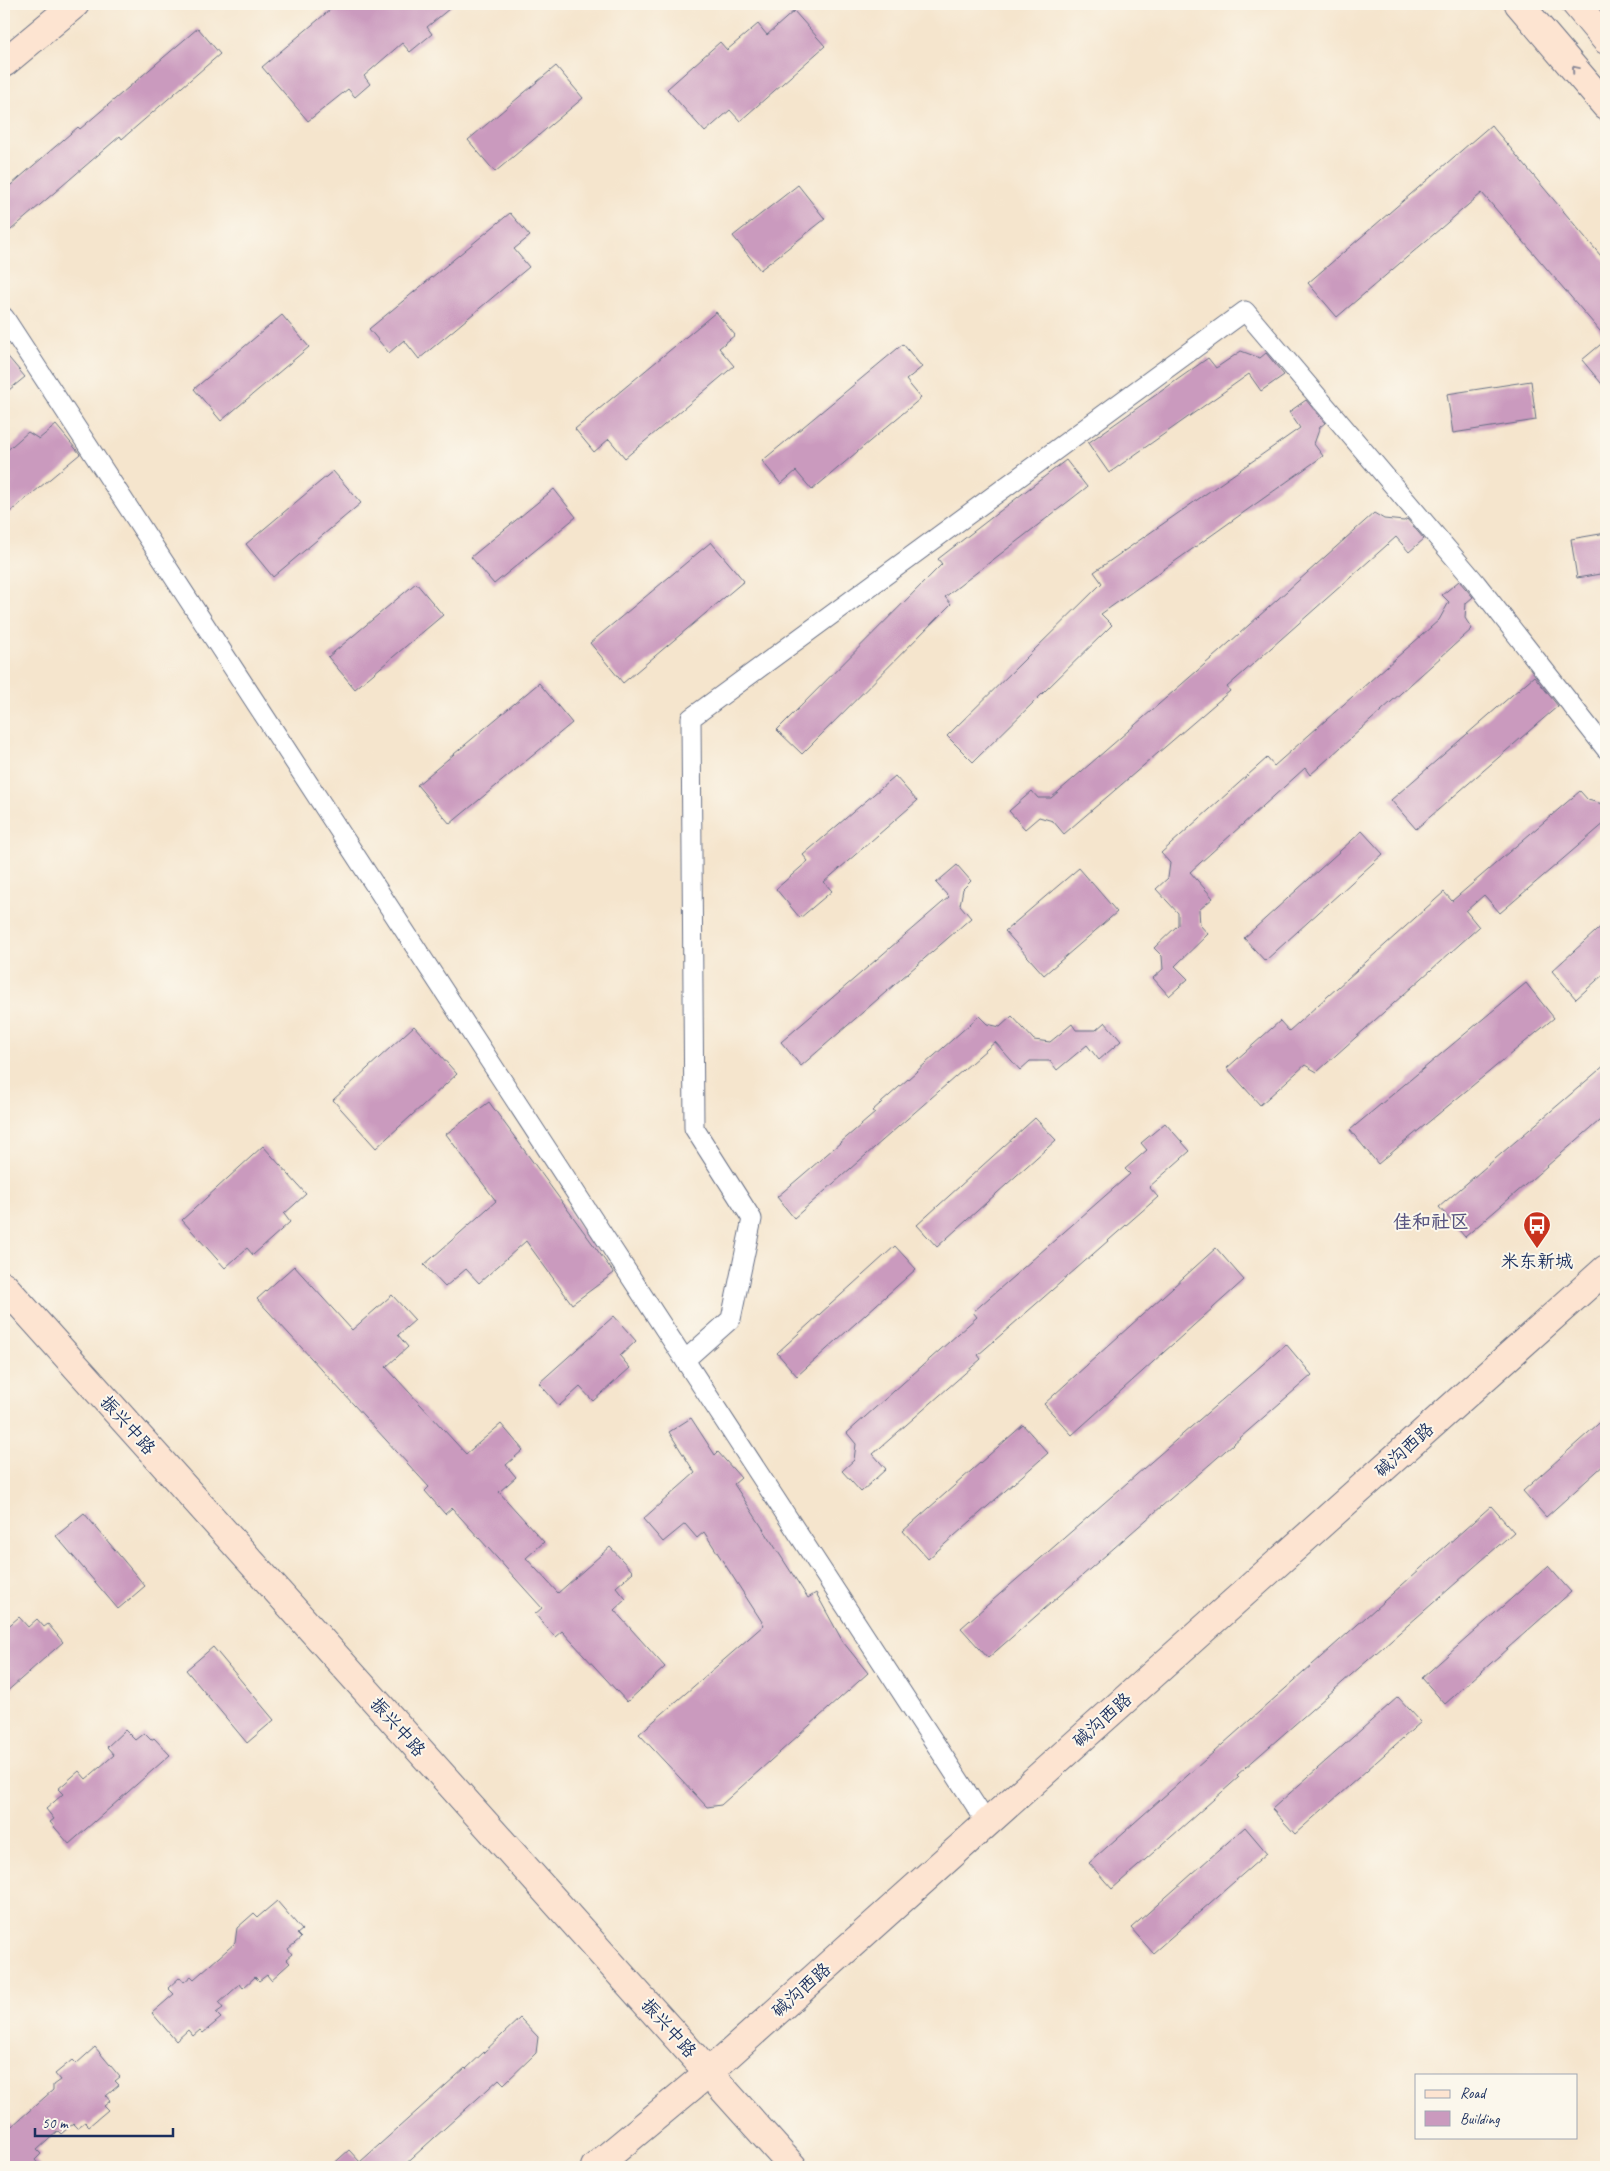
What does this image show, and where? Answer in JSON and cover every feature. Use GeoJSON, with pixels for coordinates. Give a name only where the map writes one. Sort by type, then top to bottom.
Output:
{"type":"FeatureCollection","features":[{"type":"Feature","properties":{"kind":"street"},"geometry":{"type":"LineString","coordinates":[[4,63],[75,4]]}},
{"type":"Feature","properties":{"kind":"street"},"geometry":{"type":"LineString","coordinates":[[1519,4],[1606,106]]}},
{"type":"Feature","properties":{"kind":"street"},"geometry":{"type":"LineString","coordinates":[[1576,4],[1606,40]]}},
{"type":"Feature","properties":{"kind":"street"},"geometry":{"type":"LineString","coordinates":[[685,1360],[730,1319],[752,1219],[694,1128],[691,718],[1245,311],[1476,582],[1606,749]]}},
{"type":"Feature","properties":{"kind":"street"},"geometry":{"type":"LineString","coordinates":[[4,317],[987,1823]]}},
{"type":"Feature","properties":{"kind":"street","name":"碱沟西路"},"geometry":{"type":"LineString","coordinates":[[595,2167],[708,2073],[1606,1269]]}},
{"type":"Feature","properties":{"kind":"street","name":"振兴中路"},"geometry":{"type":"LineString","coordinates":[[4,1286],[792,2167]]}},
{"type":"Feature","properties":{"kind":"building"},"geometry":{"type":"Polygon","coordinates":[[[337,4],[455,4],[427,27],[432,34],[410,52],[402,43],[364,76],[370,84],[355,97],[348,89],[308,121],[262,67],[337,4]]]}},
{"type":"Feature","properties":{"kind":"building"},"geometry":{"type":"Polygon","coordinates":[[[794,11],[825,46],[740,121],[730,110],[705,132],[667,89],[720,42],[727,50],[758,24],[767,35],[794,11]]]}},
{"type":"Feature","properties":{"kind":"building"},"geometry":{"type":"Polygon","coordinates":[[[198,28],[220,54],[122,139],[120,136],[4,236],[4,191],[198,28]]]}},
{"type":"Feature","properties":{"kind":"building"},"geometry":{"type":"Polygon","coordinates":[[[556,66],[583,98],[495,172],[468,140],[556,66]]]}},
{"type":"Feature","properties":{"kind":"building"},"geometry":{"type":"Polygon","coordinates":[[[1491,125],[1606,262],[1606,338],[1482,193],[1337,317],[1308,283],[1491,125]]]}},
{"type":"Feature","properties":{"kind":"building"},"geometry":{"type":"Polygon","coordinates":[[[798,185],[825,219],[760,270],[733,236],[798,185]]]}},
{"type":"Feature","properties":{"kind":"building"},"geometry":{"type":"Polygon","coordinates":[[[510,213],[530,236],[514,249],[529,267],[419,359],[404,340],[389,353],[369,329],[510,213]]]}},
{"type":"Feature","properties":{"kind":"building"},"geometry":{"type":"Polygon","coordinates":[[[716,312],[735,335],[719,348],[734,366],[625,458],[609,439],[594,452],[575,429],[716,312]]]}},
{"type":"Feature","properties":{"kind":"building"},"geometry":{"type":"Polygon","coordinates":[[[282,315],[309,347],[221,421],[194,389],[282,315]]]}},
{"type":"Feature","properties":{"kind":"building"},"geometry":{"type":"Polygon","coordinates":[[[1606,340],[1606,389],[1582,360],[1606,340]]]}},
{"type":"Feature","properties":{"kind":"building"},"geometry":{"type":"Polygon","coordinates":[[[903,344],[922,367],[906,380],[921,398],[812,490],[796,471],[781,484],[762,461],[903,344]]]}},
{"type":"Feature","properties":{"kind":"building"},"geometry":{"type":"Polygon","coordinates":[[[1241,351],[1260,358],[1266,353],[1284,375],[1261,391],[1249,374],[1109,473],[1088,443],[1208,358],[1216,368],[1241,351]]]}},
{"type":"Feature","properties":{"kind":"building"},"geometry":{"type":"Polygon","coordinates":[[[4,352],[25,377],[4,394],[4,352]]]}},
{"type":"Feature","properties":{"kind":"building"},"geometry":{"type":"Polygon","coordinates":[[[1531,381],[1536,420],[1453,433],[1447,394],[1531,381]]]}},
{"type":"Feature","properties":{"kind":"building"},"geometry":{"type":"Polygon","coordinates":[[[1306,400],[1325,423],[1320,427],[1314,444],[1323,456],[1101,614],[1112,625],[973,762],[947,736],[1102,583],[1094,572],[1300,428],[1289,412],[1306,400]]]}},
{"type":"Feature","properties":{"kind":"building"},"geometry":{"type":"Polygon","coordinates":[[[56,425],[80,454],[4,517],[4,453],[28,432],[39,439],[56,425]]]}},
{"type":"Feature","properties":{"kind":"building"},"geometry":{"type":"Polygon","coordinates":[[[1066,460],[1087,487],[945,597],[951,604],[802,754],[777,730],[942,564],[938,559],[1066,460]]]}},
{"type":"Feature","properties":{"kind":"building"},"geometry":{"type":"Polygon","coordinates":[[[333,471],[361,503],[273,577],[246,544],[333,471]]]}},
{"type":"Feature","properties":{"kind":"building"},"geometry":{"type":"Polygon","coordinates":[[[554,489],[576,517],[494,584],[471,557],[554,489]]]}},
{"type":"Feature","properties":{"kind":"building"},"geometry":{"type":"Polygon","coordinates":[[[1374,513],[1384,519],[1404,521],[1407,519],[1424,539],[1409,552],[1396,537],[1227,687],[1230,691],[1064,834],[1053,821],[1039,817],[1025,829],[1009,811],[1032,791],[1038,798],[1051,798],[1220,651],[1374,513]]]}},
{"type":"Feature","properties":{"kind":"building"},"geometry":{"type":"Polygon","coordinates":[[[1606,533],[1606,573],[1577,578],[1571,539],[1606,533]]]}},
{"type":"Feature","properties":{"kind":"building"},"geometry":{"type":"Polygon","coordinates":[[[711,542],[744,581],[623,683],[590,643],[711,542]]]}},
{"type":"Feature","properties":{"kind":"building"},"geometry":{"type":"Polygon","coordinates":[[[1459,581],[1473,597],[1466,603],[1465,618],[1472,629],[1310,775],[1305,768],[1190,872],[1213,898],[1199,910],[1200,925],[1208,934],[1175,966],[1188,979],[1169,996],[1153,978],[1163,969],[1162,956],[1154,948],[1178,925],[1178,913],[1156,889],[1168,878],[1170,863],[1161,853],[1267,758],[1274,766],[1439,620],[1449,602],[1442,595],[1459,581]]]}},
{"type":"Feature","properties":{"kind":"building"},"geometry":{"type":"Polygon","coordinates":[[[416,583],[443,615],[355,689],[328,657],[416,583]]]}},
{"type":"Feature","properties":{"kind":"building"},"geometry":{"type":"Polygon","coordinates":[[[1534,676],[1558,706],[1416,829],[1391,800],[1534,676]]]}},
{"type":"Feature","properties":{"kind":"building"},"geometry":{"type":"Polygon","coordinates":[[[539,683],[572,723],[450,824],[417,785],[539,683]]]}},
{"type":"Feature","properties":{"kind":"building"},"geometry":{"type":"Polygon","coordinates":[[[895,776],[917,801],[824,882],[832,891],[800,918],[776,889],[808,861],[803,855],[895,776]]]}},
{"type":"Feature","properties":{"kind":"building"},"geometry":{"type":"Polygon","coordinates":[[[1580,791],[1588,800],[1606,805],[1606,822],[1500,913],[1484,895],[1466,911],[1479,927],[1317,1072],[1305,1065],[1260,1105],[1227,1068],[1280,1021],[1289,1031],[1444,892],[1452,901],[1580,791]]]}},
{"type":"Feature","properties":{"kind":"building"},"geometry":{"type":"Polygon","coordinates":[[[1362,831],[1383,854],[1265,961],[1244,938],[1362,831]]]}},
{"type":"Feature","properties":{"kind":"building"},"geometry":{"type":"Polygon","coordinates":[[[957,865],[971,881],[963,889],[960,905],[971,918],[801,1066],[781,1042],[949,897],[936,883],[957,865]]]}},
{"type":"Feature","properties":{"kind":"building"},"geometry":{"type":"Polygon","coordinates":[[[1079,868],[1117,912],[1044,975],[1005,931],[1079,868]]]}},
{"type":"Feature","properties":{"kind":"building"},"geometry":{"type":"Polygon","coordinates":[[[1606,922],[1606,972],[1576,999],[1552,971],[1606,922]]]}},
{"type":"Feature","properties":{"kind":"building"},"geometry":{"type":"Polygon","coordinates":[[[1526,983],[1554,1018],[1378,1164],[1350,1130],[1526,983]]]}},
{"type":"Feature","properties":{"kind":"building"},"geometry":{"type":"Polygon","coordinates":[[[979,1016],[987,1024],[1000,1027],[1012,1016],[1034,1040],[1050,1042],[1072,1024],[1076,1030],[1096,1030],[1105,1022],[1121,1041],[1099,1060],[1087,1045],[1057,1070],[1050,1061],[1030,1061],[1020,1070],[995,1042],[794,1218],[777,1197],[875,1113],[872,1111],[979,1016]]]}},
{"type":"Feature","properties":{"kind":"building"},"geometry":{"type":"Polygon","coordinates":[[[414,1026],[457,1074],[376,1148],[333,1100],[414,1026]]]}},
{"type":"Feature","properties":{"kind":"building"},"geometry":{"type":"Polygon","coordinates":[[[1606,1064],[1606,1115],[1465,1237],[1439,1207],[1606,1064]]]}},
{"type":"Feature","properties":{"kind":"building"},"geometry":{"type":"Polygon","coordinates":[[[489,1102],[614,1273],[572,1304],[526,1241],[479,1283],[466,1269],[445,1287],[424,1265],[496,1201],[446,1134],[489,1102]]]}},
{"type":"Feature","properties":{"kind":"building"},"geometry":{"type":"Polygon","coordinates":[[[1035,1118],[1056,1140],[937,1247],[917,1225],[1035,1118]]]}},
{"type":"Feature","properties":{"kind":"building"},"geometry":{"type":"Polygon","coordinates":[[[1165,1123],[1190,1151],[1149,1187],[1158,1197],[978,1355],[981,1359],[873,1454],[886,1469],[861,1492],[842,1471],[854,1460],[856,1444],[847,1433],[977,1317],[973,1312],[1130,1174],[1125,1169],[1147,1150],[1141,1143],[1165,1123]]]}},
{"type":"Feature","properties":{"kind":"building"},"geometry":{"type":"Polygon","coordinates":[[[263,1146],[306,1194],[284,1214],[290,1222],[253,1255],[247,1248],[225,1268],[182,1220],[263,1146]]]}},
{"type":"Feature","properties":{"kind":"building"},"geometry":{"type":"Polygon","coordinates":[[[895,1246],[916,1269],[797,1376],[777,1353],[895,1246]]]}},
{"type":"Feature","properties":{"kind":"building"},"geometry":{"type":"Polygon","coordinates":[[[1216,1248],[1244,1280],[1072,1435],[1044,1404],[1216,1248]]]}},
{"type":"Feature","properties":{"kind":"building"},"geometry":{"type":"Polygon","coordinates":[[[294,1266],[352,1330],[392,1295],[415,1320],[398,1335],[408,1347],[386,1367],[466,1454],[501,1424],[523,1450],[506,1465],[516,1477],[499,1492],[544,1542],[526,1558],[558,1593],[610,1547],[633,1572],[616,1587],[626,1599],[614,1610],[665,1667],[627,1702],[562,1631],[555,1637],[535,1614],[542,1608],[452,1508],[445,1514],[425,1491],[429,1487],[257,1299],[294,1266]]]}},
{"type":"Feature","properties":{"kind":"building"},"geometry":{"type":"Polygon","coordinates":[[[614,1316],[636,1341],[620,1356],[630,1368],[593,1401],[580,1387],[559,1406],[539,1383],[614,1316]]]}},
{"type":"Feature","properties":{"kind":"building"},"geometry":{"type":"Polygon","coordinates":[[[1286,1344],[1312,1375],[988,1658],[961,1628],[1286,1344]]]}},
{"type":"Feature","properties":{"kind":"building"},"geometry":{"type":"Polygon","coordinates":[[[1606,1417],[1606,1463],[1546,1517],[1523,1491],[1606,1417]]]}},
{"type":"Feature","properties":{"kind":"building"},"geometry":{"type":"Polygon","coordinates":[[[691,1418],[715,1455],[718,1452],[741,1478],[734,1484],[808,1598],[816,1593],[843,1642],[868,1673],[721,1805],[707,1807],[639,1734],[764,1625],[704,1532],[697,1538],[685,1524],[663,1542],[643,1519],[695,1473],[669,1432],[691,1418]]]}},
{"type":"Feature","properties":{"kind":"building"},"geometry":{"type":"Polygon","coordinates":[[[1023,1425],[1048,1453],[928,1559],[903,1531],[1023,1425]]]}},
{"type":"Feature","properties":{"kind":"building"},"geometry":{"type":"Polygon","coordinates":[[[1491,1506],[1514,1532],[1237,1775],[1239,1777],[1112,1889],[1089,1863],[1491,1506]]]}},
{"type":"Feature","properties":{"kind":"building"},"geometry":{"type":"Polygon","coordinates":[[[84,1513],[145,1586],[118,1609],[56,1536],[84,1513]]]}},
{"type":"Feature","properties":{"kind":"building"},"geometry":{"type":"Polygon","coordinates":[[[1548,1566],[1571,1592],[1445,1704],[1422,1678],[1548,1566]]]}},
{"type":"Feature","properties":{"kind":"building"},"geometry":{"type":"Polygon","coordinates":[[[19,1617],[28,1627],[37,1619],[44,1627],[48,1624],[63,1642],[4,1694],[4,1630],[19,1617]]]}},
{"type":"Feature","properties":{"kind":"building"},"geometry":{"type":"Polygon","coordinates":[[[213,1647],[274,1720],[247,1743],[186,1670],[213,1647]]]}},
{"type":"Feature","properties":{"kind":"building"},"geometry":{"type":"Polygon","coordinates":[[[1398,1697],[1421,1722],[1295,1834],[1272,1809],[1398,1697]]]}},
{"type":"Feature","properties":{"kind":"building"},"geometry":{"type":"Polygon","coordinates":[[[125,1730],[135,1740],[144,1733],[151,1740],[154,1738],[170,1755],[69,1844],[50,1822],[54,1819],[46,1809],[63,1794],[58,1789],[79,1771],[86,1779],[114,1755],[107,1747],[125,1730]]]}},
{"type":"Feature","properties":{"kind":"building"},"geometry":{"type":"Polygon","coordinates":[[[1245,1827],[1267,1853],[1153,1953],[1131,1928],[1245,1827]]]}},
{"type":"Feature","properties":{"kind":"building"},"geometry":{"type":"Polygon","coordinates":[[[277,1901],[302,1930],[297,1934],[301,1938],[288,1949],[292,1954],[286,1959],[290,1963],[271,1980],[267,1975],[259,1981],[255,1977],[243,1988],[240,1984],[219,2003],[223,2008],[216,2013],[221,2018],[203,2033],[200,2030],[193,2036],[188,2030],[176,2041],[152,2013],[174,1994],[168,1988],[180,1977],[184,1982],[191,1976],[194,1979],[235,1943],[237,1928],[254,1913],[258,1917],[277,1901]]]}},
{"type":"Feature","properties":{"kind":"building"},"geometry":{"type":"Polygon","coordinates":[[[520,2018],[538,2037],[536,2053],[504,2084],[499,2079],[402,2167],[330,2167],[349,2150],[360,2162],[466,2069],[520,2018]]]}},
{"type":"Feature","properties":{"kind":"building"},"geometry":{"type":"Polygon","coordinates":[[[95,2047],[120,2077],[115,2081],[119,2085],[106,2096],[110,2101],[104,2106],[108,2110],[89,2126],[85,2122],[77,2128],[73,2124],[61,2134],[58,2131],[37,2150],[41,2154],[35,2160],[41,2167],[4,2167],[4,2117],[12,2126],[53,2090],[53,2085],[60,2080],[55,2074],[72,2060],[76,2064],[95,2047]]]}},
{"type":"Feature","properties":{"kind":"place","name":"米东新城"},"geometry":{"type":"Point","coordinates":[1537,1249]}},
{"type":"Feature","properties":{"kind":"district","name":"佳和社区"},"geometry":{"type":"Point","coordinates":[1431,1222]}}]}
